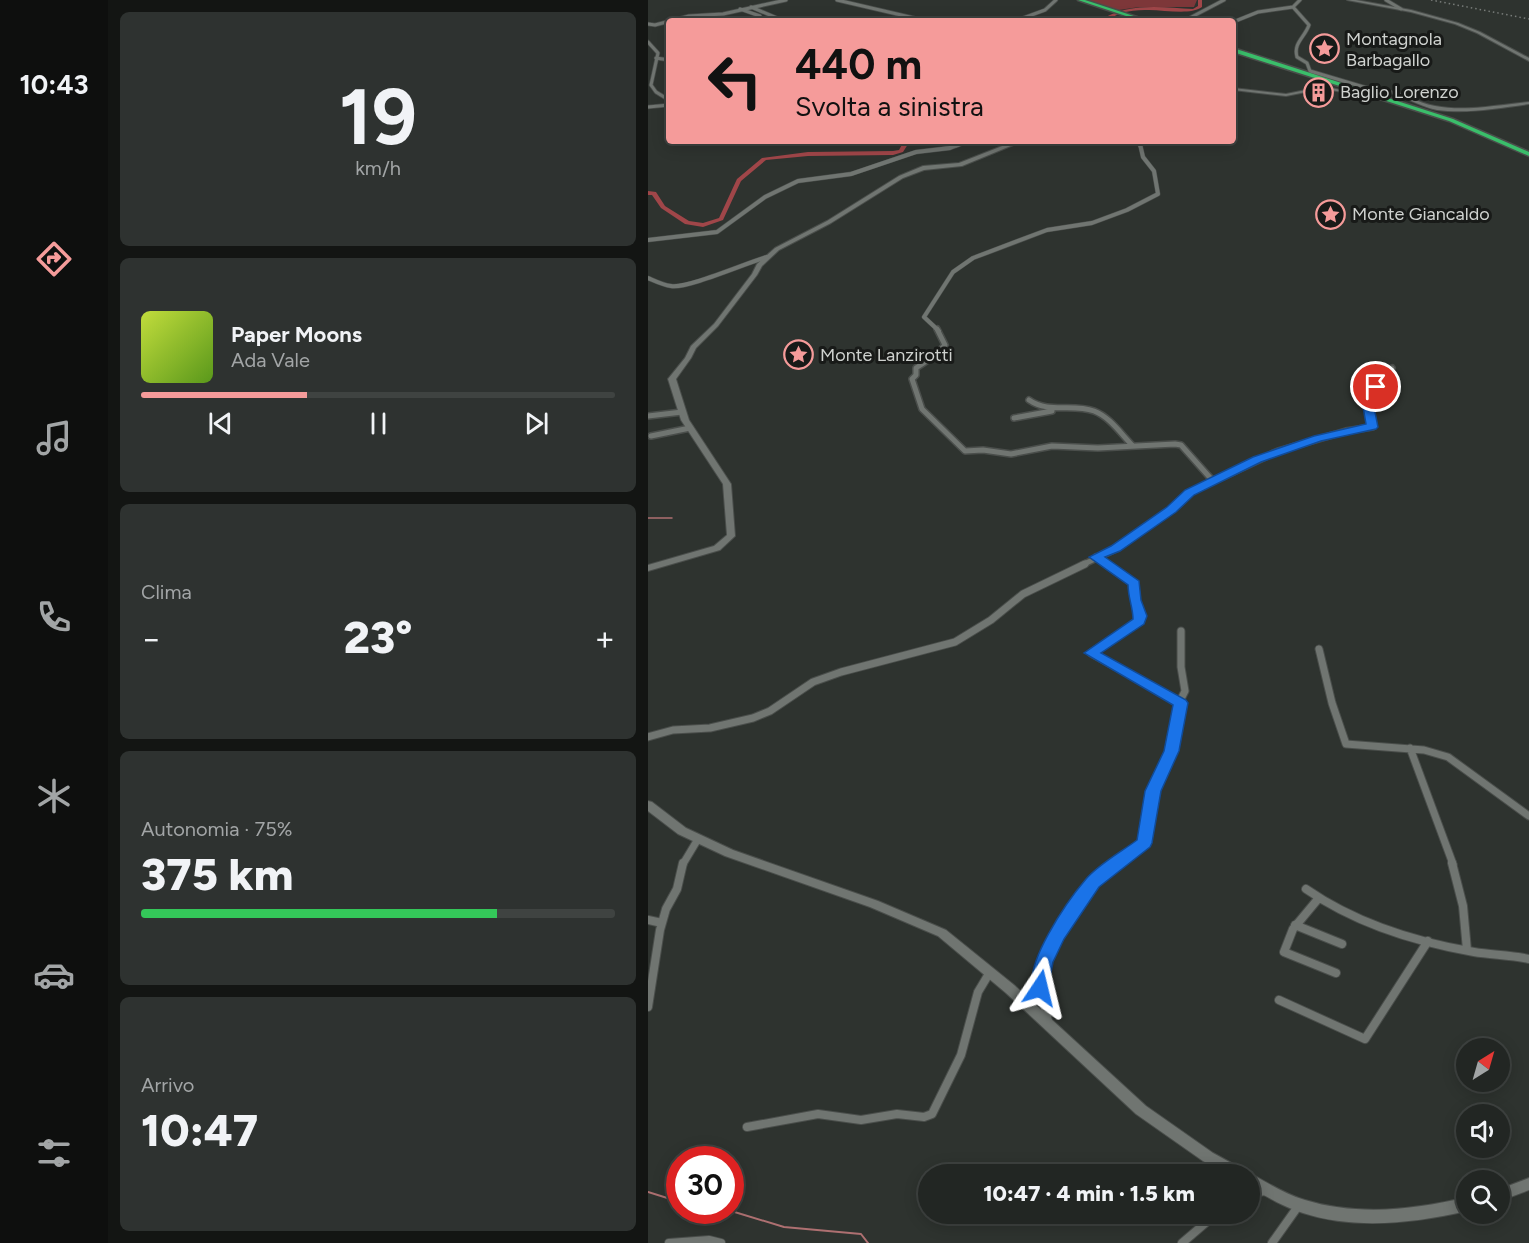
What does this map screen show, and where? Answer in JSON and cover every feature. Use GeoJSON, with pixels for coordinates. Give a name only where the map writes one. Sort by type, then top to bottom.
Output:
{"type":"FeatureCollection","features":[{"type":"Feature","properties":{"kind":"highway"},"geometry":{"type":"LineString","coordinates":[[1074,0],[1136,18]]}},
{"type":"Feature","properties":{"kind":"highway"},"geometry":{"type":"LineString","coordinates":[[1080,0],[1132,18]]}},
{"type":"Feature","properties":{"kind":"highway"},"geometry":{"type":"LineString","coordinates":[[1236,51],[1451,120],[1529,152]]}},
{"type":"Feature","properties":{"kind":"street"},"geometry":{"type":"LineString","coordinates":[[680,18],[723,14],[786,0]]}},
{"type":"Feature","properties":{"kind":"street"},"geometry":{"type":"LineString","coordinates":[[837,0],[914,18]]}},
{"type":"Feature","properties":{"kind":"street"},"geometry":{"type":"LineString","coordinates":[[1023,18],[1045,10],[1056,0]]}},
{"type":"Feature","properties":{"kind":"street"},"geometry":{"type":"LineString","coordinates":[[1190,18],[1224,0]]}},
{"type":"Feature","properties":{"kind":"street"},"geometry":{"type":"LineString","coordinates":[[1236,21],[1258,12],[1293,7],[1300,0]]}},
{"type":"Feature","properties":{"kind":"street"},"geometry":{"type":"LineString","coordinates":[[1349,0],[1401,9],[1470,29],[1529,60]]}},
{"type":"Feature","properties":{"kind":"street"},"geometry":{"type":"LineString","coordinates":[[1386,0],[1401,9]]}},
{"type":"Feature","properties":{"kind":"street"},"geometry":{"type":"LineString","coordinates":[[750,7],[777,18]]}},
{"type":"Feature","properties":{"kind":"street"},"geometry":{"type":"LineString","coordinates":[[1293,7],[1310,25],[1305,35],[1295,45],[1294,51],[1297,57],[1307,63],[1310,70],[1376,91],[1389,92],[1428,106],[1455,109],[1529,103]]}},
{"type":"Feature","properties":{"kind":"street"},"geometry":{"type":"LineString","coordinates":[[740,9],[760,16]]}},
{"type":"Feature","properties":{"kind":"street"},"geometry":{"type":"LineString","coordinates":[[648,24],[656,25],[666,22]]}},
{"type":"Feature","properties":{"kind":"street"},"geometry":{"type":"LineString","coordinates":[[648,42],[657,50],[650,78],[651,85],[654,90],[666,98]]}},
{"type":"Feature","properties":{"kind":"street"},"geometry":{"type":"LineString","coordinates":[[656,58],[666,60]]}},
{"type":"Feature","properties":{"kind":"street"},"geometry":{"type":"LineString","coordinates":[[1236,89],[1286,95],[1316,89],[1332,89],[1364,95]]}},
{"type":"Feature","properties":{"kind":"street"},"geometry":{"type":"LineString","coordinates":[[648,107],[666,105]]}},
{"type":"Feature","properties":{"kind":"street"},"geometry":{"type":"LineString","coordinates":[[648,240],[717,232],[765,197],[798,181],[851,174],[916,152],[946,149],[960,144]]}},
{"type":"Feature","properties":{"kind":"street"},"geometry":{"type":"LineString","coordinates":[[648,568],[717,548],[731,536],[727,484],[690,428],[672,384],[674,373],[688,358],[698,340],[716,325],[767,257],[787,243],[829,222],[873,193],[915,170],[960,165],[1012,144]]}},
{"type":"Feature","properties":{"kind":"street"},"geometry":{"type":"LineString","coordinates":[[1140,144],[1143,157],[1154,171],[1158,194],[1092,224],[1047,230],[1014,241],[973,258],[953,272],[924,317],[940,331],[945,345],[937,354],[916,368],[916,375],[912,380],[922,409],[965,452],[983,450],[1011,454],[1052,446],[1181,445],[1213,481]]}},
{"type":"Feature","properties":{"kind":"street"},"geometry":{"type":"LineString","coordinates":[[648,278],[672,287],[705,279],[744,263],[767,257]]}},
{"type":"Feature","properties":{"kind":"street"},"geometry":{"type":"LineString","coordinates":[[648,737],[674,730],[710,728],[753,718],[770,711],[813,682],[841,672],[955,642],[991,620],[1023,594],[1116,549],[1172,509],[1189,493],[1257,459],[1298,444],[1346,430],[1372,427],[1369,407],[1376,380],[1378,376],[1392,368]]}},
{"type":"Feature","properties":{"kind":"street"},"geometry":{"type":"LineString","coordinates":[[1029,400],[1038,406],[1096,412],[1106,418],[1133,446]]}},
{"type":"Feature","properties":{"kind":"street"},"geometry":{"type":"LineString","coordinates":[[1014,418],[1067,409]]}},
{"type":"Feature","properties":{"kind":"street"},"geometry":{"type":"LineString","coordinates":[[648,416],[682,412]]}},
{"type":"Feature","properties":{"kind":"street"},"geometry":{"type":"LineString","coordinates":[[651,436],[690,428]]}},
{"type":"Feature","properties":{"kind":"street"},"geometry":{"type":"LineString","coordinates":[[1096,557],[1134,584],[1134,600],[1140,616],[1139,621],[1091,653],[1181,703]]}},
{"type":"Feature","properties":{"kind":"street"},"geometry":{"type":"LineString","coordinates":[[1049,1025],[1040,988],[1044,962],[1058,934],[1093,882],[1144,843],[1153,791],[1172,751],[1185,691],[1181,667],[1181,631]]}},
{"type":"Feature","properties":{"kind":"street"},"geometry":{"type":"LineString","coordinates":[[1319,649],[1332,703],[1346,744],[1410,748],[1448,757],[1529,816]]}},
{"type":"Feature","properties":{"kind":"street"},"geometry":{"type":"LineString","coordinates":[[1410,748],[1455,870],[1463,906],[1467,951]]}},
{"type":"Feature","properties":{"kind":"street"},"geometry":{"type":"LineString","coordinates":[[648,805],[682,831],[729,853],[912,918],[942,933],[990,971],[1141,1110],[1221,1164]]}},
{"type":"Feature","properties":{"kind":"street"},"geometry":{"type":"LineString","coordinates":[[648,1006],[666,909],[682,875],[683,863],[698,838]]}},
{"type":"Feature","properties":{"kind":"street"},"geometry":{"type":"LineString","coordinates":[[1306,889],[1318,899],[1388,930],[1467,951],[1529,959]]}},
{"type":"Feature","properties":{"kind":"street"},"geometry":{"type":"LineString","coordinates":[[1318,899],[1288,935],[1284,952],[1336,973]]}},
{"type":"Feature","properties":{"kind":"street"},"geometry":{"type":"LineString","coordinates":[[648,920],[662,923]]}},
{"type":"Feature","properties":{"kind":"street"},"geometry":{"type":"LineString","coordinates":[[1295,925],[1342,944]]}},
{"type":"Feature","properties":{"kind":"street"},"geometry":{"type":"LineString","coordinates":[[1279,1000],[1365,1039],[1428,941]]}},
{"type":"Feature","properties":{"kind":"street"},"geometry":{"type":"LineString","coordinates":[[747,1127],[818,1114],[861,1120],[897,1114],[924,1117],[932,1114],[961,1055],[978,992],[990,971]]}},
{"type":"Feature","properties":{"kind":"street"},"geometry":{"type":"LineString","coordinates":[[1510,1191],[1529,1184]]}},
{"type":"Feature","properties":{"kind":"street"},"geometry":{"type":"LineString","coordinates":[[1260,1186],[1311,1209],[1353,1214],[1418,1214],[1456,1206]]}},
{"type":"Feature","properties":{"kind":"street"},"geometry":{"type":"LineString","coordinates":[[1260,1192],[1269,1191]]}},
{"type":"Feature","properties":{"kind":"street"},"geometry":{"type":"LineString","coordinates":[[1272,1243],[1299,1204]]}},
{"type":"Feature","properties":{"kind":"street"},"geometry":{"type":"LineString","coordinates":[[1182,1243],[1204,1224]]}},
{"type":"Feature","properties":{"kind":"street"},"geometry":{"type":"LineString","coordinates":[[669,1243],[709,1240],[721,1243]]}},
{"type":"Feature","properties":{"kind":"shaded area"},"geometry":{"type":"Polygon","coordinates":[[[1084,0],[1197,0],[1194,7],[1139,7],[1119,10],[1084,0]]]}},
{"type":"Feature","properties":{"kind":"waterway"},"geometry":{"type":"LineString","coordinates":[[1106,18],[1134,9],[1194,10],[1200,7],[1200,0]]}},
{"type":"Feature","properties":{"kind":"waterway"},"geometry":{"type":"LineString","coordinates":[[648,193],[654,193],[663,207],[687,223],[703,225],[721,219],[739,180],[764,159],[808,154],[893,153],[901,151],[905,144]]}},
{"type":"Feature","properties":{"kind":"waterway"},"geometry":{"type":"LineString","coordinates":[[648,518],[672,518]]}},
{"type":"Feature","properties":{"kind":"waterway"},"geometry":{"type":"LineString","coordinates":[[648,1192],[666,1198]]}},
{"type":"Feature","properties":{"kind":"waterway"},"geometry":{"type":"LineString","coordinates":[[744,1215],[784,1227],[861,1234],[868,1243]]}},
{"type":"Feature","properties":{"kind":"railway"},"geometry":{"type":"LineString","coordinates":[[1431,0],[1529,19]]}},
{"type":"Feature","properties":{"kind":"place","name":"Montagnola Barbagallo"},"geometry":{"type":"Point","coordinates":[1325,49]}},
{"type":"Feature","properties":{"kind":"place","name":"Baglio Lorenzo"},"geometry":{"type":"Point","coordinates":[1319,92]}},
{"type":"Feature","properties":{"kind":"place","name":"Monte Giancaldo"},"geometry":{"type":"Point","coordinates":[1331,214]}},
{"type":"Feature","properties":{"kind":"place","name":"Monte Lanzirotti"},"geometry":{"type":"Point","coordinates":[799,355]}},
{"type":"Feature","properties":{"kind":"route"},"geometry":{"type":"LineString","coordinates":[[1040,988],[1044,962],[1058,934],[1093,882],[1144,843],[1148,831],[1148,814],[1153,791],[1172,751],[1181,703],[1091,653],[1139,621],[1140,616],[1134,600],[1134,584],[1096,557],[1116,549],[1172,509],[1189,493],[1257,459],[1346,430],[1372,427],[1369,407],[1376,387]]}}]}
